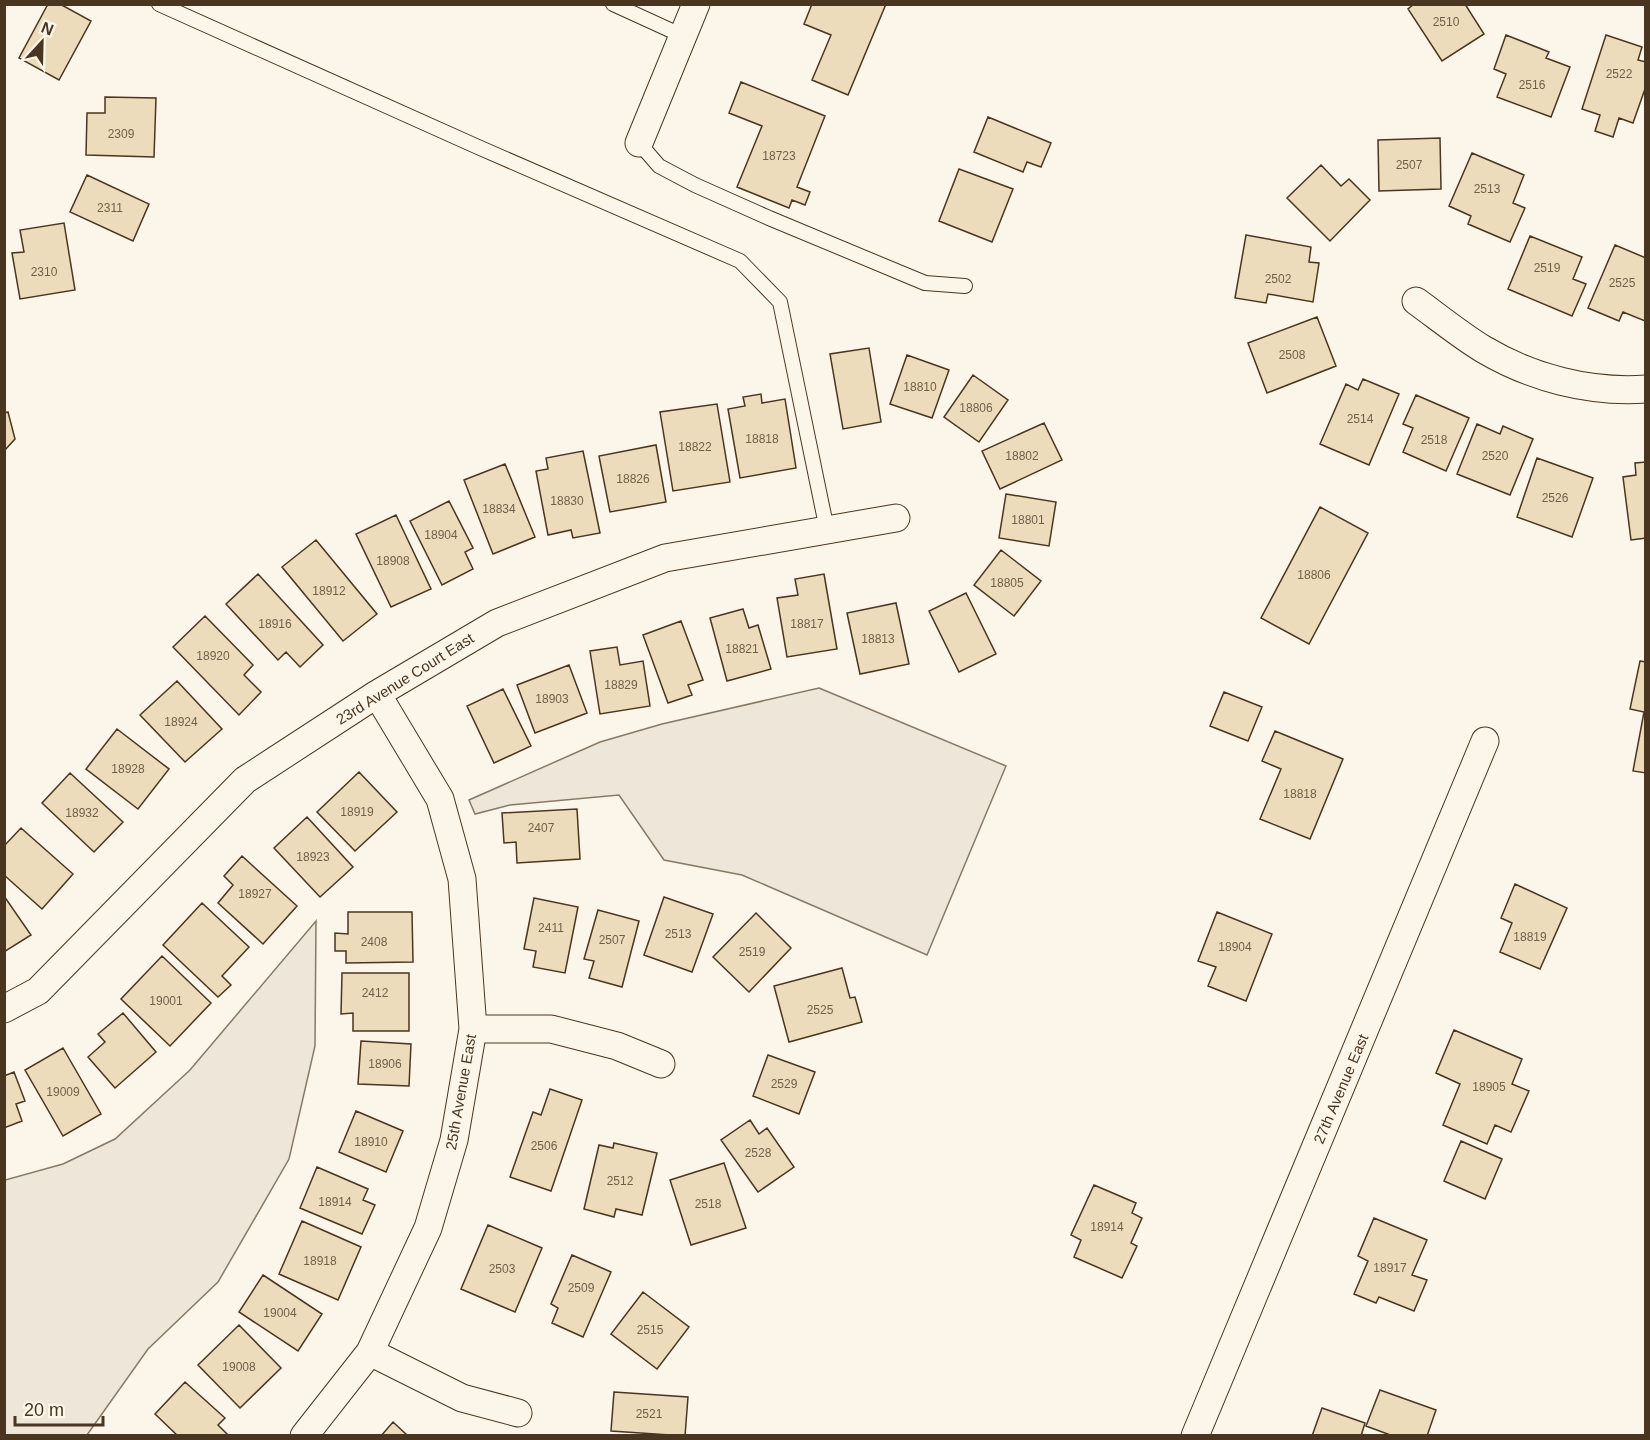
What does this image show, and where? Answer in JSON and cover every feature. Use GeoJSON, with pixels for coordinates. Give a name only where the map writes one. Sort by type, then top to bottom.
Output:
{"type":"FeatureCollection","features":[{"type":"Feature","properties":{"kind":"street"},"geometry":{"type":"LineString","coordinates":[[639,142],[696,4]]}},
{"type":"Feature","properties":{"kind":"street"},"geometry":{"type":"LineString","coordinates":[[1416,301],[1481,348],[1514,366],[1554,380],[1596,388],[1646,389]]}},
{"type":"Feature","properties":{"kind":"street","name":"23rd Avenue Court East"},"geometry":{"type":"LineString","coordinates":[[4,1009],[38,991],[245,780],[377,694],[497,622],[665,558],[896,518]]}},
{"type":"Feature","properties":{"kind":"street","name":"25th Avenue East"},"geometry":{"type":"LineString","coordinates":[[304,1436],[370,1352],[428,1228],[454,1140],[473,1029],[462,879],[440,799],[377,694]]}},
{"type":"Feature","properties":{"kind":"street","name":"27th Avenue East"},"geometry":{"type":"LineString","coordinates":[[1195,1436],[1485,741]]}},
{"type":"Feature","properties":{"kind":"street"},"geometry":{"type":"LineString","coordinates":[[473,1029],[551,1029],[617,1046],[661,1064]]}},
{"type":"Feature","properties":{"kind":"street"},"geometry":{"type":"LineString","coordinates":[[370,1352],[462,1398],[518,1413]]}},
{"type":"Feature","properties":{"kind":"lane"},"geometry":{"type":"LineString","coordinates":[[159,4],[740,261],[780,302],[827,530]]}},
{"type":"Feature","properties":{"kind":"lane"},"geometry":{"type":"LineString","coordinates":[[613,4],[683,36]]}},
{"type":"Feature","properties":{"kind":"lane"},"geometry":{"type":"LineString","coordinates":[[639,142],[659,166],[694,185],[769,219],[925,283],[965,286]]}},
{"type":"Feature","properties":{"kind":"shaded area"},"geometry":{"type":"Polygon","coordinates":[[[819,688],[1006,766],[927,955],[742,875],[664,860],[619,795],[510,805],[475,814],[469,800],[600,742],[662,724],[819,688]]]}},
{"type":"Feature","properties":{"kind":"shaded area"},"geometry":{"type":"Polygon","coordinates":[[[316,921],[315,1046],[289,1159],[218,1282],[148,1349],[87,1435],[5,1435],[5,1180],[63,1164],[115,1139],[190,1070],[316,921]]]}},
{"type":"Feature","properties":{"kind":"building"},"geometry":{"type":"Polygon","coordinates":[[[48,4],[60,4],[91,21],[59,80],[19,58],[48,4]]]}},
{"type":"Feature","properties":{"kind":"building"},"geometry":{"type":"Polygon","coordinates":[[[812,4],[886,4],[848,95],[812,80],[831,35],[804,24],[812,4]]]}},
{"type":"Feature","properties":{"kind":"building"},"geometry":{"type":"Polygon","coordinates":[[[1414,4],[1465,4],[1484,34],[1442,61],[1408,9],[1414,4]]]}},
{"type":"Feature","properties":{"kind":"building"},"geometry":{"type":"Polygon","coordinates":[[[1506,35],[1549,52],[1546,58],[1570,67],[1551,117],[1497,97],[1506,74],[1494,69],[1506,35]]]}},
{"type":"Feature","properties":{"kind":"building"},"geometry":{"type":"Polygon","coordinates":[[[1606,35],[1642,47],[1638,60],[1646,62],[1646,86],[1633,123],[1619,118],[1613,137],[1595,131],[1600,115],[1582,109],[1606,35]]]}},
{"type":"Feature","properties":{"kind":"building"},"geometry":{"type":"Polygon","coordinates":[[[741,82],[825,116],[797,187],[810,192],[805,205],[792,200],[789,208],[737,187],[762,126],[729,113],[741,82]]]}},
{"type":"Feature","properties":{"kind":"building"},"geometry":{"type":"Polygon","coordinates":[[[105,97],[156,98],[154,157],[86,155],[87,113],[105,113],[105,97]]]}},
{"type":"Feature","properties":{"kind":"building"},"geometry":{"type":"Polygon","coordinates":[[[988,117],[1051,143],[1041,167],[1027,162],[1023,172],[974,152],[988,117]]]}},
{"type":"Feature","properties":{"kind":"building"},"geometry":{"type":"Polygon","coordinates":[[[1440,138],[1441,189],[1379,191],[1378,140],[1440,138]]]}},
{"type":"Feature","properties":{"kind":"building"},"geometry":{"type":"Polygon","coordinates":[[[1472,153],[1524,175],[1513,203],[1525,208],[1510,242],[1468,224],[1471,216],[1449,206],[1472,153]]]}},
{"type":"Feature","properties":{"kind":"building"},"geometry":{"type":"Polygon","coordinates":[[[1321,165],[1341,186],[1349,179],[1370,200],[1330,241],[1287,198],[1321,165]]]}},
{"type":"Feature","properties":{"kind":"building"},"geometry":{"type":"Polygon","coordinates":[[[959,169],[1013,189],[992,242],[939,221],[959,169]]]}},
{"type":"Feature","properties":{"kind":"building"},"geometry":{"type":"Polygon","coordinates":[[[87,175],[149,204],[133,241],[70,212],[87,175]]]}},
{"type":"Feature","properties":{"kind":"building"},"geometry":{"type":"Polygon","coordinates":[[[64,223],[75,290],[20,299],[12,253],[24,252],[20,230],[64,223]]]}},
{"type":"Feature","properties":{"kind":"building"},"geometry":{"type":"Polygon","coordinates":[[[1246,235],[1311,247],[1309,262],[1319,263],[1313,302],[1268,294],[1266,303],[1235,298],[1246,235]]]}},
{"type":"Feature","properties":{"kind":"building"},"geometry":{"type":"Polygon","coordinates":[[[1530,236],[1582,257],[1573,279],[1586,284],[1572,316],[1508,289],[1530,236]]]}},
{"type":"Feature","properties":{"kind":"building"},"geometry":{"type":"Polygon","coordinates":[[[1615,245],[1646,258],[1645,321],[1623,312],[1619,321],[1588,308],[1615,245]]]}},
{"type":"Feature","properties":{"kind":"building"},"geometry":{"type":"Polygon","coordinates":[[[1317,317],[1336,366],[1267,393],[1248,343],[1317,317]]]}},
{"type":"Feature","properties":{"kind":"building"},"geometry":{"type":"Polygon","coordinates":[[[869,348],[881,422],[843,429],[830,354],[869,348]]]}},
{"type":"Feature","properties":{"kind":"building"},"geometry":{"type":"Polygon","coordinates":[[[907,355],[949,370],[932,418],[890,404],[907,355]]]}},
{"type":"Feature","properties":{"kind":"building"},"geometry":{"type":"Polygon","coordinates":[[[973,375],[1008,400],[979,442],[944,417],[973,375]]]}},
{"type":"Feature","properties":{"kind":"building"},"geometry":{"type":"Polygon","coordinates":[[[1363,379],[1399,394],[1369,465],[1320,444],[1346,384],[1358,390],[1363,379]]]}},
{"type":"Feature","properties":{"kind":"building"},"geometry":{"type":"Polygon","coordinates":[[[761,394],[762,403],[785,399],[796,468],[740,478],[728,409],[745,406],[743,397],[761,394]]]}},
{"type":"Feature","properties":{"kind":"building"},"geometry":{"type":"Polygon","coordinates":[[[1416,395],[1469,418],[1446,471],[1403,452],[1413,428],[1403,424],[1416,395]]]}},
{"type":"Feature","properties":{"kind":"building"},"geometry":{"type":"Polygon","coordinates":[[[717,404],[730,482],[673,491],[660,412],[717,404]]]}},
{"type":"Feature","properties":{"kind":"building"},"geometry":{"type":"Polygon","coordinates":[[[8,412],[15,439],[4,451],[4,413],[8,412]]]}},
{"type":"Feature","properties":{"kind":"building"},"geometry":{"type":"Polygon","coordinates":[[[1044,423],[1062,460],[1000,489],[982,451],[1044,423]]]}},
{"type":"Feature","properties":{"kind":"building"},"geometry":{"type":"Polygon","coordinates":[[[1477,424],[1500,434],[1503,426],[1533,439],[1510,495],[1457,474],[1477,424]]]}},
{"type":"Feature","properties":{"kind":"building"},"geometry":{"type":"Polygon","coordinates":[[[656,445],[666,502],[610,512],[599,456],[656,445]]]}},
{"type":"Feature","properties":{"kind":"building"},"geometry":{"type":"Polygon","coordinates":[[[583,451],[600,533],[573,538],[571,530],[548,535],[536,471],[548,469],[546,458],[583,451]]]}},
{"type":"Feature","properties":{"kind":"building"},"geometry":{"type":"Polygon","coordinates":[[[1537,458],[1593,478],[1572,537],[1517,517],[1537,458]]]}},
{"type":"Feature","properties":{"kind":"building"},"geometry":{"type":"Polygon","coordinates":[[[1646,462],[1646,538],[1631,540],[1623,477],[1636,475],[1635,463],[1646,462]]]}},
{"type":"Feature","properties":{"kind":"building"},"geometry":{"type":"Polygon","coordinates":[[[505,464],[535,537],[493,554],[464,480],[505,464]]]}},
{"type":"Feature","properties":{"kind":"building"},"geometry":{"type":"Polygon","coordinates":[[[1006,494],[1056,502],[1049,546],[999,538],[1006,494]]]}},
{"type":"Feature","properties":{"kind":"building"},"geometry":{"type":"Polygon","coordinates":[[[449,501],[473,548],[465,552],[473,569],[442,585],[410,521],[449,501]]]}},
{"type":"Feature","properties":{"kind":"building"},"geometry":{"type":"Polygon","coordinates":[[[1320,507],[1368,533],[1309,644],[1261,618],[1320,507]]]}},
{"type":"Feature","properties":{"kind":"building"},"geometry":{"type":"Polygon","coordinates":[[[396,515],[431,589],[391,607],[356,534],[396,515]]]}},
{"type":"Feature","properties":{"kind":"building"},"geometry":{"type":"Polygon","coordinates":[[[316,540],[377,614],[343,641],[282,567],[316,540]]]}},
{"type":"Feature","properties":{"kind":"building"},"geometry":{"type":"Polygon","coordinates":[[[1001,550],[1041,581],[1014,616],[974,585],[1001,550]]]}},
{"type":"Feature","properties":{"kind":"building"},"geometry":{"type":"Polygon","coordinates":[[[258,574],[323,645],[300,667],[286,652],[278,660],[226,604],[258,574]]]}},
{"type":"Feature","properties":{"kind":"building"},"geometry":{"type":"Polygon","coordinates":[[[824,574],[837,649],[787,657],[777,598],[798,595],[795,579],[824,574]]]}},
{"type":"Feature","properties":{"kind":"building"},"geometry":{"type":"Polygon","coordinates":[[[966,593],[996,654],[959,672],[929,611],[966,593]]]}},
{"type":"Feature","properties":{"kind":"building"},"geometry":{"type":"Polygon","coordinates":[[[896,603],[909,664],[860,674],[847,613],[896,603]]]}},
{"type":"Feature","properties":{"kind":"building"},"geometry":{"type":"Polygon","coordinates":[[[743,609],[749,628],[758,625],[771,669],[727,681],[710,618],[743,609]]]}},
{"type":"Feature","properties":{"kind":"building"},"geometry":{"type":"Polygon","coordinates":[[[205,616],[253,665],[244,675],[261,692],[239,715],[173,647],[205,616]]]}},
{"type":"Feature","properties":{"kind":"building"},"geometry":{"type":"Polygon","coordinates":[[[681,621],[703,680],[688,685],[692,695],[668,703],[643,635],[681,621]]]}},
{"type":"Feature","properties":{"kind":"building"},"geometry":{"type":"Polygon","coordinates":[[[617,647],[620,665],[643,661],[650,706],[600,714],[590,651],[617,647]]]}},
{"type":"Feature","properties":{"kind":"building"},"geometry":{"type":"Polygon","coordinates":[[[1640,661],[1646,662],[1646,773],[1633,771],[1644,712],[1630,709],[1640,661]]]}},
{"type":"Feature","properties":{"kind":"building"},"geometry":{"type":"Polygon","coordinates":[[[569,665],[587,713],[535,733],[517,685],[569,665]]]}},
{"type":"Feature","properties":{"kind":"building"},"geometry":{"type":"Polygon","coordinates":[[[177,681],[222,729],[185,762],[140,715],[177,681]]]}},
{"type":"Feature","properties":{"kind":"building"},"geometry":{"type":"Polygon","coordinates":[[[503,689],[531,746],[494,763],[467,706],[503,689]]]}},
{"type":"Feature","properties":{"kind":"building"},"geometry":{"type":"Polygon","coordinates":[[[1224,692],[1262,707],[1248,741],[1210,726],[1224,692]]]}},
{"type":"Feature","properties":{"kind":"building"},"geometry":{"type":"Polygon","coordinates":[[[117,729],[169,769],[138,809],[86,769],[117,729]]]}},
{"type":"Feature","properties":{"kind":"building"},"geometry":{"type":"Polygon","coordinates":[[[1275,731],[1343,759],[1310,839],[1260,819],[1281,769],[1262,761],[1275,731]]]}},
{"type":"Feature","properties":{"kind":"building"},"geometry":{"type":"Polygon","coordinates":[[[359,772],[397,812],[355,851],[317,812],[359,772]]]}},
{"type":"Feature","properties":{"kind":"building"},"geometry":{"type":"Polygon","coordinates":[[[70,773],[123,822],[94,852],[42,803],[70,773]]]}},
{"type":"Feature","properties":{"kind":"building"},"geometry":{"type":"Polygon","coordinates":[[[577,809],[580,859],[517,863],[516,842],[504,843],[502,813],[577,809]]]}},
{"type":"Feature","properties":{"kind":"building"},"geometry":{"type":"Polygon","coordinates":[[[307,817],[353,867],[320,897],[274,848],[307,817]]]}},
{"type":"Feature","properties":{"kind":"building"},"geometry":{"type":"Polygon","coordinates":[[[21,828],[73,874],[42,909],[4,875],[4,846],[21,828]]]}},
{"type":"Feature","properties":{"kind":"building"},"geometry":{"type":"Polygon","coordinates":[[[242,856],[297,906],[263,944],[218,903],[233,885],[224,876],[242,856]]]}},
{"type":"Feature","properties":{"kind":"building"},"geometry":{"type":"Polygon","coordinates":[[[1515,884],[1567,908],[1540,969],[1500,952],[1512,923],[1501,918],[1515,884]]]}},
{"type":"Feature","properties":{"kind":"building"},"geometry":{"type":"Polygon","coordinates":[[[4,896],[31,935],[4,952],[4,896]]]}},
{"type":"Feature","properties":{"kind":"building"},"geometry":{"type":"Polygon","coordinates":[[[664,897],[713,914],[692,972],[644,955],[664,897]]]}},
{"type":"Feature","properties":{"kind":"building"},"geometry":{"type":"Polygon","coordinates":[[[534,898],[578,907],[565,973],[533,967],[536,951],[524,949],[534,898]]]}},
{"type":"Feature","properties":{"kind":"building"},"geometry":{"type":"Polygon","coordinates":[[[202,903],[249,947],[222,976],[231,985],[218,997],[163,945],[202,903]]]}},
{"type":"Feature","properties":{"kind":"building"},"geometry":{"type":"Polygon","coordinates":[[[598,910],[639,921],[622,987],[589,978],[594,961],[584,959],[598,910]]]}},
{"type":"Feature","properties":{"kind":"building"},"geometry":{"type":"Polygon","coordinates":[[[348,912],[412,912],[413,962],[346,963],[346,951],[335,951],[335,933],[348,934],[348,912]]]}},
{"type":"Feature","properties":{"kind":"building"},"geometry":{"type":"Polygon","coordinates":[[[1217,912],[1272,934],[1246,1001],[1208,986],[1216,967],[1198,961],[1217,912]]]}},
{"type":"Feature","properties":{"kind":"building"},"geometry":{"type":"Polygon","coordinates":[[[756,913],[791,948],[749,992],[713,957],[756,913]]]}},
{"type":"Feature","properties":{"kind":"building"},"geometry":{"type":"Polygon","coordinates":[[[162,956],[211,1003],[170,1046],[121,999],[162,956]]]}},
{"type":"Feature","properties":{"kind":"building"},"geometry":{"type":"Polygon","coordinates":[[[842,968],[850,998],[855,997],[862,1022],[789,1042],[774,986],[842,968]]]}},
{"type":"Feature","properties":{"kind":"building"},"geometry":{"type":"Polygon","coordinates":[[[342,973],[409,973],[409,1031],[353,1031],[353,1013],[341,1014],[342,973]]]}},
{"type":"Feature","properties":{"kind":"building"},"geometry":{"type":"Polygon","coordinates":[[[123,1013],[156,1052],[115,1088],[88,1057],[105,1042],[98,1034],[123,1013]]]}},
{"type":"Feature","properties":{"kind":"building"},"geometry":{"type":"Polygon","coordinates":[[[1454,1030],[1522,1059],[1512,1084],[1529,1091],[1511,1132],[1495,1125],[1487,1144],[1443,1125],[1460,1084],[1436,1073],[1454,1030]]]}},
{"type":"Feature","properties":{"kind":"building"},"geometry":{"type":"Polygon","coordinates":[[[361,1041],[411,1044],[409,1086],[358,1084],[361,1041]]]}},
{"type":"Feature","properties":{"kind":"building"},"geometry":{"type":"Polygon","coordinates":[[[63,1048],[101,1114],[63,1136],[25,1070],[63,1048]]]}},
{"type":"Feature","properties":{"kind":"building"},"geometry":{"type":"Polygon","coordinates":[[[768,1055],[815,1072],[799,1114],[753,1096],[768,1055]]]}},
{"type":"Feature","properties":{"kind":"building"},"geometry":{"type":"Polygon","coordinates":[[[14,1072],[25,1101],[16,1104],[22,1121],[4,1128],[4,1076],[14,1072]]]}},
{"type":"Feature","properties":{"kind":"building"},"geometry":{"type":"Polygon","coordinates":[[[550,1089],[582,1100],[551,1191],[510,1177],[533,1112],[541,1115],[550,1089]]]}},
{"type":"Feature","properties":{"kind":"building"},"geometry":{"type":"Polygon","coordinates":[[[356,1111],[403,1131],[386,1172],[339,1152],[356,1111]]]}},
{"type":"Feature","properties":{"kind":"building"},"geometry":{"type":"Polygon","coordinates":[[[750,1120],[759,1134],[767,1128],[794,1167],[758,1192],[721,1140],[750,1120]]]}},
{"type":"Feature","properties":{"kind":"building"},"geometry":{"type":"Polygon","coordinates":[[[1461,1141],[1502,1159],[1485,1199],[1444,1181],[1461,1141]]]}},
{"type":"Feature","properties":{"kind":"building"},"geometry":{"type":"Polygon","coordinates":[[[614,1143],[657,1153],[642,1215],[616,1209],[614,1217],[584,1209],[599,1145],[613,1148],[614,1143]]]}},
{"type":"Feature","properties":{"kind":"building"},"geometry":{"type":"Polygon","coordinates":[[[724,1163],[746,1228],[691,1245],[670,1180],[724,1163]]]}},
{"type":"Feature","properties":{"kind":"building"},"geometry":{"type":"Polygon","coordinates":[[[317,1167],[368,1189],[363,1200],[375,1205],[362,1234],[300,1208],[317,1167]]]}},
{"type":"Feature","properties":{"kind":"building"},"geometry":{"type":"Polygon","coordinates":[[[1094,1185],[1136,1203],[1132,1213],[1142,1218],[1131,1243],[1137,1246],[1122,1278],[1074,1257],[1081,1240],[1071,1235],[1094,1185]]]}},
{"type":"Feature","properties":{"kind":"building"},"geometry":{"type":"Polygon","coordinates":[[[1374,1218],[1427,1240],[1412,1275],[1427,1280],[1414,1311],[1379,1297],[1376,1303],[1354,1294],[1368,1261],[1358,1256],[1374,1218]]]}},
{"type":"Feature","properties":{"kind":"building"},"geometry":{"type":"Polygon","coordinates":[[[302,1221],[361,1247],[338,1300],[279,1274],[302,1221]]]}},
{"type":"Feature","properties":{"kind":"building"},"geometry":{"type":"Polygon","coordinates":[[[488,1225],[542,1248],[515,1312],[461,1289],[488,1225]]]}},
{"type":"Feature","properties":{"kind":"building"},"geometry":{"type":"Polygon","coordinates":[[[572,1255],[611,1272],[583,1337],[552,1323],[558,1308],[551,1304],[572,1255]]]}},
{"type":"Feature","properties":{"kind":"building"},"geometry":{"type":"Polygon","coordinates":[[[263,1275],[322,1314],[298,1351],[239,1312],[263,1275]]]}},
{"type":"Feature","properties":{"kind":"building"},"geometry":{"type":"Polygon","coordinates":[[[643,1292],[689,1327],[657,1369],[611,1334],[643,1292]]]}},
{"type":"Feature","properties":{"kind":"building"},"geometry":{"type":"Polygon","coordinates":[[[239,1325],[281,1368],[240,1408],[198,1365],[239,1325]]]}},
{"type":"Feature","properties":{"kind":"building"},"geometry":{"type":"Polygon","coordinates":[[[185,1382],[225,1418],[218,1425],[229,1436],[178,1436],[155,1414],[185,1382]]]}},
{"type":"Feature","properties":{"kind":"building"},"geometry":{"type":"Polygon","coordinates":[[[1380,1390],[1436,1410],[1427,1436],[1393,1436],[1366,1426],[1380,1390]]]}},
{"type":"Feature","properties":{"kind":"building"},"geometry":{"type":"Polygon","coordinates":[[[614,1392],[688,1397],[685,1436],[611,1431],[614,1392]]]}},
{"type":"Feature","properties":{"kind":"building"},"geometry":{"type":"Polygon","coordinates":[[[1322,1408],[1365,1423],[1361,1436],[1312,1436],[1322,1408]]]}},
{"type":"Feature","properties":{"kind":"building"},"geometry":{"type":"Polygon","coordinates":[[[393,1422],[408,1436],[381,1436],[393,1422]]]}}]}
